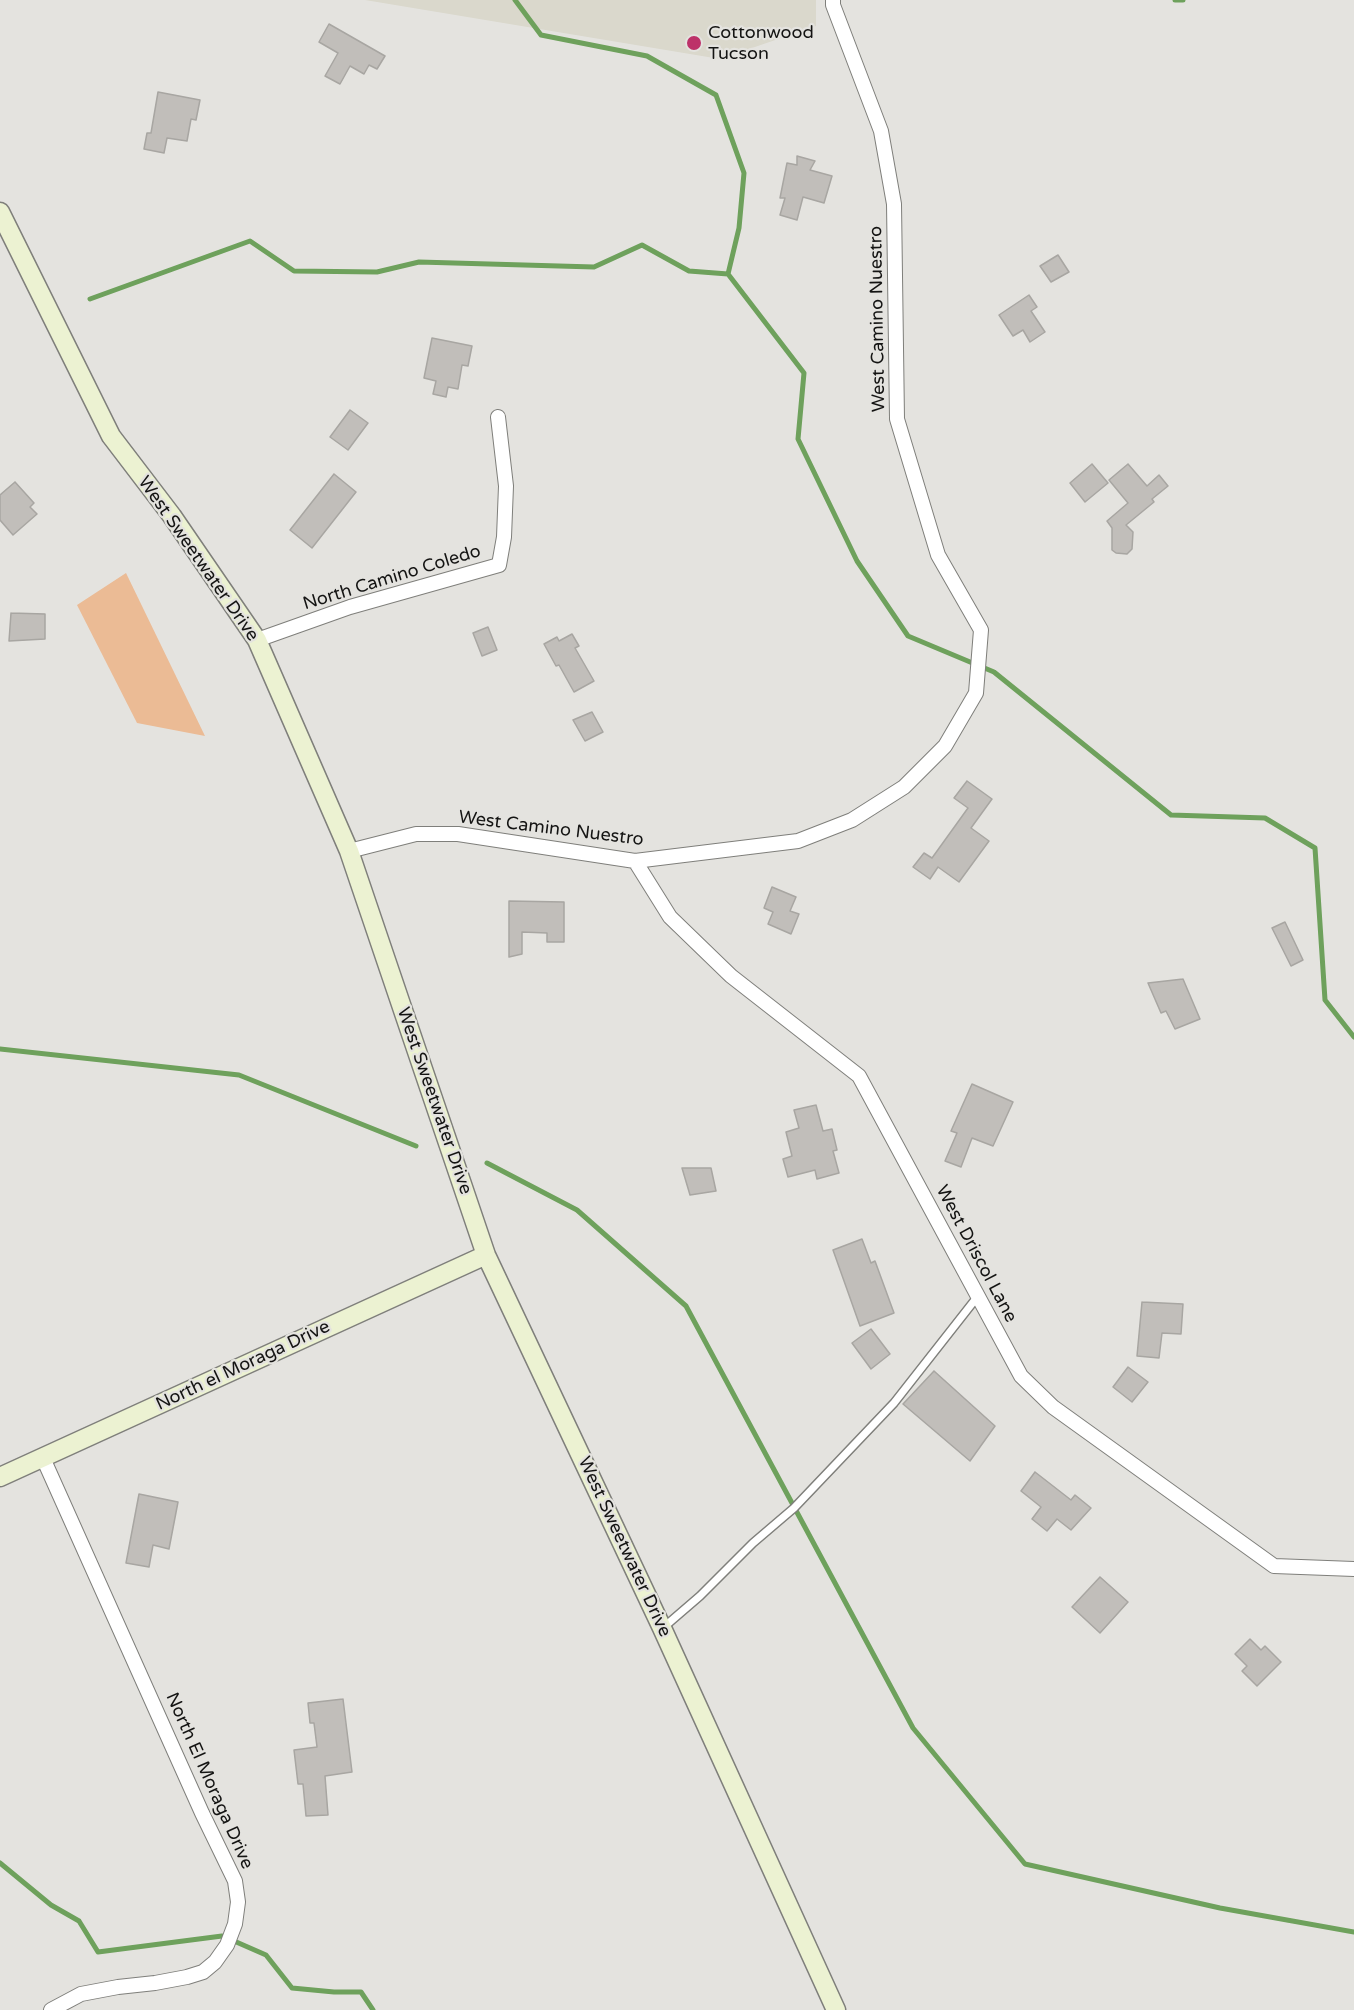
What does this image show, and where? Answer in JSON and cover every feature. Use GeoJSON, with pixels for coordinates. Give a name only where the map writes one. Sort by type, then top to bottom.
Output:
{"type":"FeatureCollection","features":[{"type":"Feature","properties":{"kind":"street","name":"West Camino Nuestro"},"geometry":{"type":"LineString","coordinates":[[349,851],[416,834],[458,834],[635,861],[798,841],[852,820],[904,787],[945,746],[976,693],[981,630],[938,555],[897,419],[894,204],[881,131],[832,0]]}},
{"type":"Feature","properties":{"kind":"street","name":"West Sweetwater Drive"},"geometry":{"type":"LineString","coordinates":[[0,212],[111,436],[172,516],[257,640],[349,851],[486,1255],[662,1629],[836,2010]]}},
{"type":"Feature","properties":{"kind":"street","name":"North Camino Coledo"},"geometry":{"type":"LineString","coordinates":[[257,640],[350,607],[499,565],[504,537],[506,486],[498,417]]}},
{"type":"Feature","properties":{"kind":"street","name":"West Driscol Lane"},"geometry":{"type":"LineString","coordinates":[[635,861],[670,917],[685,932],[731,976],[858,1076],[979,1296],[1020,1376],[1053,1407],[1274,1566],[1354,1569]]}},
{"type":"Feature","properties":{"kind":"street","name":"North el Moraga Drive"},"geometry":{"type":"LineString","coordinates":[[0,1477],[486,1255]]}},
{"type":"Feature","properties":{"kind":"street","name":"North El Moraga Drive"},"geometry":{"type":"LineString","coordinates":[[43,1458],[201,1813],[235,1881],[238,1902],[235,1924],[227,1945],[215,1962],[203,1972],[155,1983],[118,1986],[81,1994],[51,2010]]}},
{"type":"Feature","properties":{"kind":"lane"},"geometry":{"type":"LineString","coordinates":[[662,1629],[700,1596],[753,1543],[794,1508],[878,1421],[979,1296]]}},
{"type":"Feature","properties":{"kind":"shaded area","name":"Cottonwood Tucson"},"geometry":{"type":"Polygon","coordinates":[[[365,0],[816,0],[816,26],[720,59],[365,0]]]}},
{"type":"Feature","properties":{"kind":"shaded area"},"geometry":{"type":"Polygon","coordinates":[[[126,573],[205,736],[137,723],[77,605],[126,573]]]}},
{"type":"Feature","properties":{"kind":"building"},"geometry":{"type":"Polygon","coordinates":[[[329,24],[385,56],[377,69],[369,65],[364,74],[350,66],[340,84],[325,76],[338,53],[319,42],[329,24]]]}},
{"type":"Feature","properties":{"kind":"building"},"geometry":{"type":"Polygon","coordinates":[[[158,92],[200,100],[196,120],[191,119],[187,141],[167,138],[164,153],[144,149],[147,133],[151,133],[158,92]]]}},
{"type":"Feature","properties":{"kind":"building"},"geometry":{"type":"Polygon","coordinates":[[[797,156],[815,161],[810,170],[832,176],[824,203],[803,197],[797,220],[780,215],[785,198],[780,198],[787,163],[797,165],[797,156]]]}},
{"type":"Feature","properties":{"kind":"building"},"geometry":{"type":"Polygon","coordinates":[[[1058,255],[1069,272],[1051,282],[1040,266],[1058,255]]]}},
{"type":"Feature","properties":{"kind":"building"},"geometry":{"type":"Polygon","coordinates":[[[1029,295],[1037,307],[1031,311],[1045,332],[1030,342],[1023,330],[1013,336],[999,315],[1029,295]]]}},
{"type":"Feature","properties":{"kind":"building"},"geometry":{"type":"Polygon","coordinates":[[[432,338],[472,346],[468,366],[462,365],[458,389],[448,387],[446,397],[433,394],[436,381],[424,378],[432,338]]]}},
{"type":"Feature","properties":{"kind":"building"},"geometry":{"type":"Polygon","coordinates":[[[350,410],[368,423],[348,450],[330,437],[350,410]]]}},
{"type":"Feature","properties":{"kind":"building"},"geometry":{"type":"Polygon","coordinates":[[[1092,464],[1108,483],[1085,502],[1070,483],[1092,464]]]}},
{"type":"Feature","properties":{"kind":"building"},"geometry":{"type":"Polygon","coordinates":[[[1128,464],[1147,486],[1159,475],[1168,486],[1152,499],[1154,502],[1126,525],[1133,532],[1132,549],[1127,554],[1116,553],[1112,550],[1112,528],[1107,521],[1128,503],[1109,480],[1128,464]]]}},
{"type":"Feature","properties":{"kind":"building"},"geometry":{"type":"Polygon","coordinates":[[[334,474],[356,492],[312,548],[290,530],[334,474]]]}},
{"type":"Feature","properties":{"kind":"building"},"geometry":{"type":"Polygon","coordinates":[[[15,482],[34,503],[30,507],[37,514],[13,535],[0,520],[0,495],[15,482]]]}},
{"type":"Feature","properties":{"kind":"building"},"geometry":{"type":"Polygon","coordinates":[[[11,613],[45,614],[45,639],[9,641],[11,613]]]}},
{"type":"Feature","properties":{"kind":"building"},"geometry":{"type":"Polygon","coordinates":[[[488,627],[497,650],[482,656],[473,633],[488,627]]]}},
{"type":"Feature","properties":{"kind":"building"},"geometry":{"type":"Polygon","coordinates":[[[572,634],[579,646],[575,648],[594,681],[574,692],[544,644],[557,637],[559,641],[572,634]]]}},
{"type":"Feature","properties":{"kind":"building"},"geometry":{"type":"Polygon","coordinates":[[[592,712],[603,732],[585,741],[573,720],[592,712]]]}},
{"type":"Feature","properties":{"kind":"building"},"geometry":{"type":"Polygon","coordinates":[[[967,781],[992,799],[971,828],[989,841],[959,882],[938,867],[930,879],[913,867],[924,853],[932,858],[968,808],[954,798],[967,781]]]}},
{"type":"Feature","properties":{"kind":"building"},"geometry":{"type":"Polygon","coordinates":[[[772,887],[796,897],[790,911],[799,914],[791,934],[768,924],[773,912],[764,908],[772,887]]]}},
{"type":"Feature","properties":{"kind":"building"},"geometry":{"type":"Polygon","coordinates":[[[509,901],[564,902],[564,942],[547,942],[547,933],[522,932],[522,954],[509,957],[509,901]]]}},
{"type":"Feature","properties":{"kind":"building"},"geometry":{"type":"Polygon","coordinates":[[[1285,922],[1303,960],[1291,966],[1272,928],[1285,922]]]}},
{"type":"Feature","properties":{"kind":"building"},"geometry":{"type":"Polygon","coordinates":[[[1183,979],[1200,1019],[1175,1029],[1166,1011],[1161,1013],[1148,983],[1183,979]]]}},
{"type":"Feature","properties":{"kind":"building"},"geometry":{"type":"Polygon","coordinates":[[[972,1084],[1013,1102],[993,1146],[972,1138],[961,1167],[945,1161],[957,1133],[951,1131],[972,1084]]]}},
{"type":"Feature","properties":{"kind":"building"},"geometry":{"type":"Polygon","coordinates":[[[816,1105],[823,1131],[832,1129],[837,1150],[833,1151],[839,1173],[817,1179],[815,1170],[788,1177],[783,1159],[792,1156],[786,1132],[799,1128],[794,1110],[816,1105]]]}},
{"type":"Feature","properties":{"kind":"building"},"geometry":{"type":"Polygon","coordinates":[[[682,1168],[711,1168],[716,1191],[690,1195],[682,1168]]]}},
{"type":"Feature","properties":{"kind":"building"},"geometry":{"type":"Polygon","coordinates":[[[862,1239],[871,1263],[875,1261],[894,1313],[860,1326],[833,1250],[862,1239]]]}},
{"type":"Feature","properties":{"kind":"building"},"geometry":{"type":"Polygon","coordinates":[[[1142,1302],[1183,1304],[1181,1334],[1162,1333],[1159,1358],[1137,1356],[1142,1302]]]}},
{"type":"Feature","properties":{"kind":"building"},"geometry":{"type":"Polygon","coordinates":[[[871,1329],[890,1354],[871,1369],[852,1343],[871,1329]]]}},
{"type":"Feature","properties":{"kind":"building"},"geometry":{"type":"Polygon","coordinates":[[[1128,1367],[1148,1382],[1132,1402],[1113,1387],[1128,1367]]]}},
{"type":"Feature","properties":{"kind":"building"},"geometry":{"type":"Polygon","coordinates":[[[934,1371],[995,1426],[970,1461],[903,1404],[934,1371]]]}},
{"type":"Feature","properties":{"kind":"building"},"geometry":{"type":"Polygon","coordinates":[[[1035,1472],[1071,1500],[1075,1495],[1091,1508],[1071,1530],[1057,1519],[1047,1531],[1032,1519],[1041,1507],[1021,1491],[1035,1472]]]}},
{"type":"Feature","properties":{"kind":"building"},"geometry":{"type":"Polygon","coordinates":[[[139,1494],[178,1502],[169,1549],[153,1545],[149,1567],[126,1563],[139,1494]]]}},
{"type":"Feature","properties":{"kind":"building"},"geometry":{"type":"Polygon","coordinates":[[[1100,1577],[1128,1602],[1100,1633],[1072,1607],[1100,1577]]]}},
{"type":"Feature","properties":{"kind":"building"},"geometry":{"type":"Polygon","coordinates":[[[1250,1639],[1261,1650],[1265,1646],[1281,1662],[1257,1686],[1242,1671],[1247,1666],[1235,1654],[1250,1639]]]}},
{"type":"Feature","properties":{"kind":"building"},"geometry":{"type":"Polygon","coordinates":[[[343,1699],[352,1772],[325,1776],[328,1815],[306,1816],[303,1784],[298,1784],[294,1750],[317,1747],[314,1723],[310,1723],[308,1703],[343,1699]]]}},
{"type":"Feature","properties":{"kind":"waterway"},"geometry":{"type":"LineString","coordinates":[[515,0],[541,35],[647,56],[716,95],[744,173],[739,228],[728,274]]}},
{"type":"Feature","properties":{"kind":"waterway"},"geometry":{"type":"LineString","coordinates":[[1175,0],[1183,0]]}},
{"type":"Feature","properties":{"kind":"waterway"},"geometry":{"type":"LineString","coordinates":[[90,299],[250,241],[294,271],[377,272],[419,262],[594,267],[642,245],[689,271],[728,274],[804,373],[798,439],[857,561],[908,636],[994,672],[1171,815],[1265,818],[1315,848],[1325,1000],[1354,1037]]}},
{"type":"Feature","properties":{"kind":"waterway"},"geometry":{"type":"LineString","coordinates":[[0,1049],[239,1075],[416,1146]]}},
{"type":"Feature","properties":{"kind":"waterway"},"geometry":{"type":"LineString","coordinates":[[487,1163],[577,1210],[686,1306],[913,1728],[1025,1864],[1220,1908],[1354,1932]]}},
{"type":"Feature","properties":{"kind":"waterway"},"geometry":{"type":"LineString","coordinates":[[0,1863],[51,1905],[79,1921],[98,1952],[222,1936]]}},
{"type":"Feature","properties":{"kind":"waterway"},"geometry":{"type":"LineString","coordinates":[[234,1941],[266,1955],[292,1988],[361,1992],[373,2010]]}},
{"type":"Feature","properties":{"kind":"place","name":"Cottonwood Tucson"},"geometry":{"type":"Point","coordinates":[694,43]}}]}
